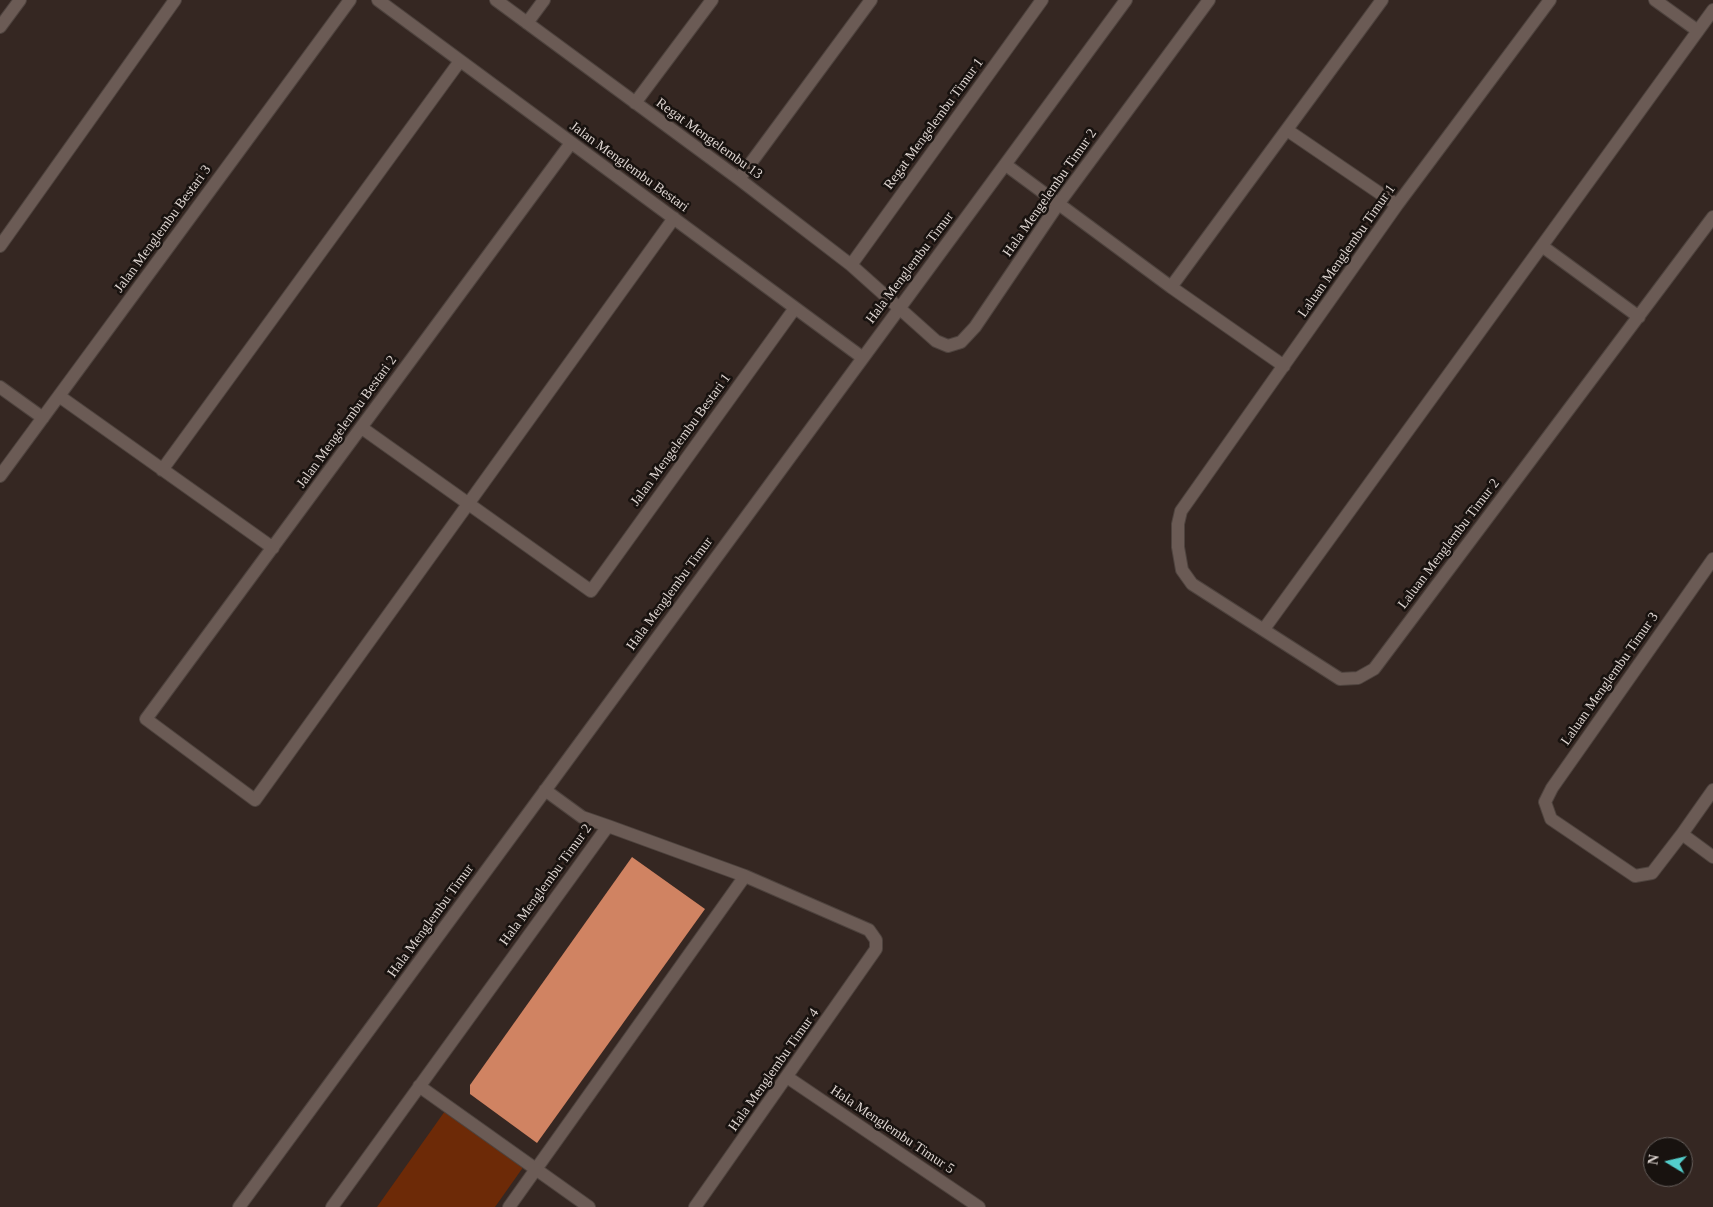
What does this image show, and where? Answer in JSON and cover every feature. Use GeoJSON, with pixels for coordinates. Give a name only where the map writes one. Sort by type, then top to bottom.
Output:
{"type":"FeatureCollection","features":[{"type":"Feature","properties":{"kind":"street"},"geometry":{"type":"LineString","coordinates":[[0,27],[20,0]]}},
{"type":"Feature","properties":{"kind":"street"},"geometry":{"type":"LineString","coordinates":[[0,246],[175,0]]}},
{"type":"Feature","properties":{"kind":"street","name":"Jalan Menglembu Bestari 3"},"geometry":{"type":"LineString","coordinates":[[0,476],[350,0]]}},
{"type":"Feature","properties":{"kind":"street","name":"Jalan Menglembu Bestari"},"geometry":{"type":"LineString","coordinates":[[378,0],[863,358]]}},
{"type":"Feature","properties":{"kind":"street","name":"Regat Mengelembu 13"},"geometry":{"type":"LineString","coordinates":[[496,0],[739,179],[851,265],[900,307]]}},
{"type":"Feature","properties":{"kind":"street"},"geometry":{"type":"LineString","coordinates":[[527,23],[544,0]]}},
{"type":"Feature","properties":{"kind":"street"},"geometry":{"type":"LineString","coordinates":[[635,103],[712,0]]}},
{"type":"Feature","properties":{"kind":"street"},"geometry":{"type":"LineString","coordinates":[[739,179],[871,0]]}},
{"type":"Feature","properties":{"kind":"street","name":"Regat Mengelembu Timur 1"},"geometry":{"type":"LineString","coordinates":[[851,265],[1042,0]]}},
{"type":"Feature","properties":{"kind":"street","name":"Hala Menglembu Timur"},"geometry":{"type":"LineString","coordinates":[[240,1207],[1126,0]]}},
{"type":"Feature","properties":{"kind":"street","name":"Hala Mengelembu Timur 2"},"geometry":{"type":"LineString","coordinates":[[900,307],[936,341],[948,346],[961,342],[975,327],[1060,203],[1209,0]]}},
{"type":"Feature","properties":{"kind":"street"},"geometry":{"type":"LineString","coordinates":[[1171,287],[1382,0]]}},
{"type":"Feature","properties":{"kind":"street","name":"Laluan Menglembu Timur 1"},"geometry":{"type":"LineString","coordinates":[[1178,524],[1181,510],[1398,205],[1550,0]]}},
{"type":"Feature","properties":{"kind":"street"},"geometry":{"type":"LineString","coordinates":[[1655,0],[1698,31]]}},
{"type":"Feature","properties":{"kind":"street"},"geometry":{"type":"LineString","coordinates":[[1264,629],[1713,10]]}},
{"type":"Feature","properties":{"kind":"street"},"geometry":{"type":"LineString","coordinates":[[162,470],[460,61]]}},
{"type":"Feature","properties":{"kind":"street"},"geometry":{"type":"LineString","coordinates":[[1287,130],[1398,205]]}},
{"type":"Feature","properties":{"kind":"street","name":"Jalan Mengelembu Bestari 2"},"geometry":{"type":"LineString","coordinates":[[468,504],[255,800],[146,719],[571,143]]}},
{"type":"Feature","properties":{"kind":"street"},"geometry":{"type":"LineString","coordinates":[[1006,165],[1060,203],[1171,287],[1284,366]]}},
{"type":"Feature","properties":{"kind":"street","name":"Laluan Menglembu Timur 2"},"geometry":{"type":"LineString","coordinates":[[1178,524],[1178,547],[1182,570],[1192,584],[1340,679],[1358,678],[1374,669],[1713,217]]}},
{"type":"Feature","properties":{"kind":"street"},"geometry":{"type":"LineString","coordinates":[[362,428],[468,504],[674,218]]}},
{"type":"Feature","properties":{"kind":"street"},"geometry":{"type":"LineString","coordinates":[[1542,246],[1639,317]]}},
{"type":"Feature","properties":{"kind":"street","name":"Jalan Mengelembu Bestari 1"},"geometry":{"type":"LineString","coordinates":[[468,504],[591,591],[795,308]]}},
{"type":"Feature","properties":{"kind":"street"},"geometry":{"type":"LineString","coordinates":[[0,387],[43,418]]}},
{"type":"Feature","properties":{"kind":"street"},"geometry":{"type":"LineString","coordinates":[[59,396],[273,548]]}},
{"type":"Feature","properties":{"kind":"street","name":"Laluan Menglembu Timur 3"},"geometry":{"type":"LineString","coordinates":[[1682,834],[1652,873],[1635,876],[1551,819],[1545,802],[1552,788],[1713,559]]}},
{"type":"Feature","properties":{"kind":"street"},"geometry":{"type":"LineString","coordinates":[[545,790],[582,817],[608,826]]}},
{"type":"Feature","properties":{"kind":"street"},"geometry":{"type":"LineString","coordinates":[[1713,790],[1682,834],[1713,857]]}},
{"type":"Feature","properties":{"kind":"street","name":"Hala Menglembu Timur 2"},"geometry":{"type":"LineString","coordinates":[[332,1207],[608,826],[745,876],[869,930],[876,940],[876,950]]}},
{"type":"Feature","properties":{"kind":"street"},"geometry":{"type":"LineString","coordinates":[[509,1207],[745,876]]}},
{"type":"Feature","properties":{"kind":"street","name":"Hala Menglembu Timur 4"},"geometry":{"type":"LineString","coordinates":[[695,1207],[876,950]]}},
{"type":"Feature","properties":{"kind":"street","name":"Hala Menglembu Timur 5"},"geometry":{"type":"LineString","coordinates":[[787,1077],[979,1207]]}},
{"type":"Feature","properties":{"kind":"street"},"geometry":{"type":"LineString","coordinates":[[419,1086],[589,1207]]}},
{"type":"Feature","properties":{"kind":"shaded area"},"geometry":{"type":"Polygon","coordinates":[[[445,1111],[524,1166],[495,1207],[377,1207],[445,1111]]]}},
{"type":"Feature","properties":{"kind":"building"},"geometry":{"type":"Polygon","coordinates":[[[632,857],[705,909],[537,1143],[470,1094],[470,1085],[632,857]]]}}]}
